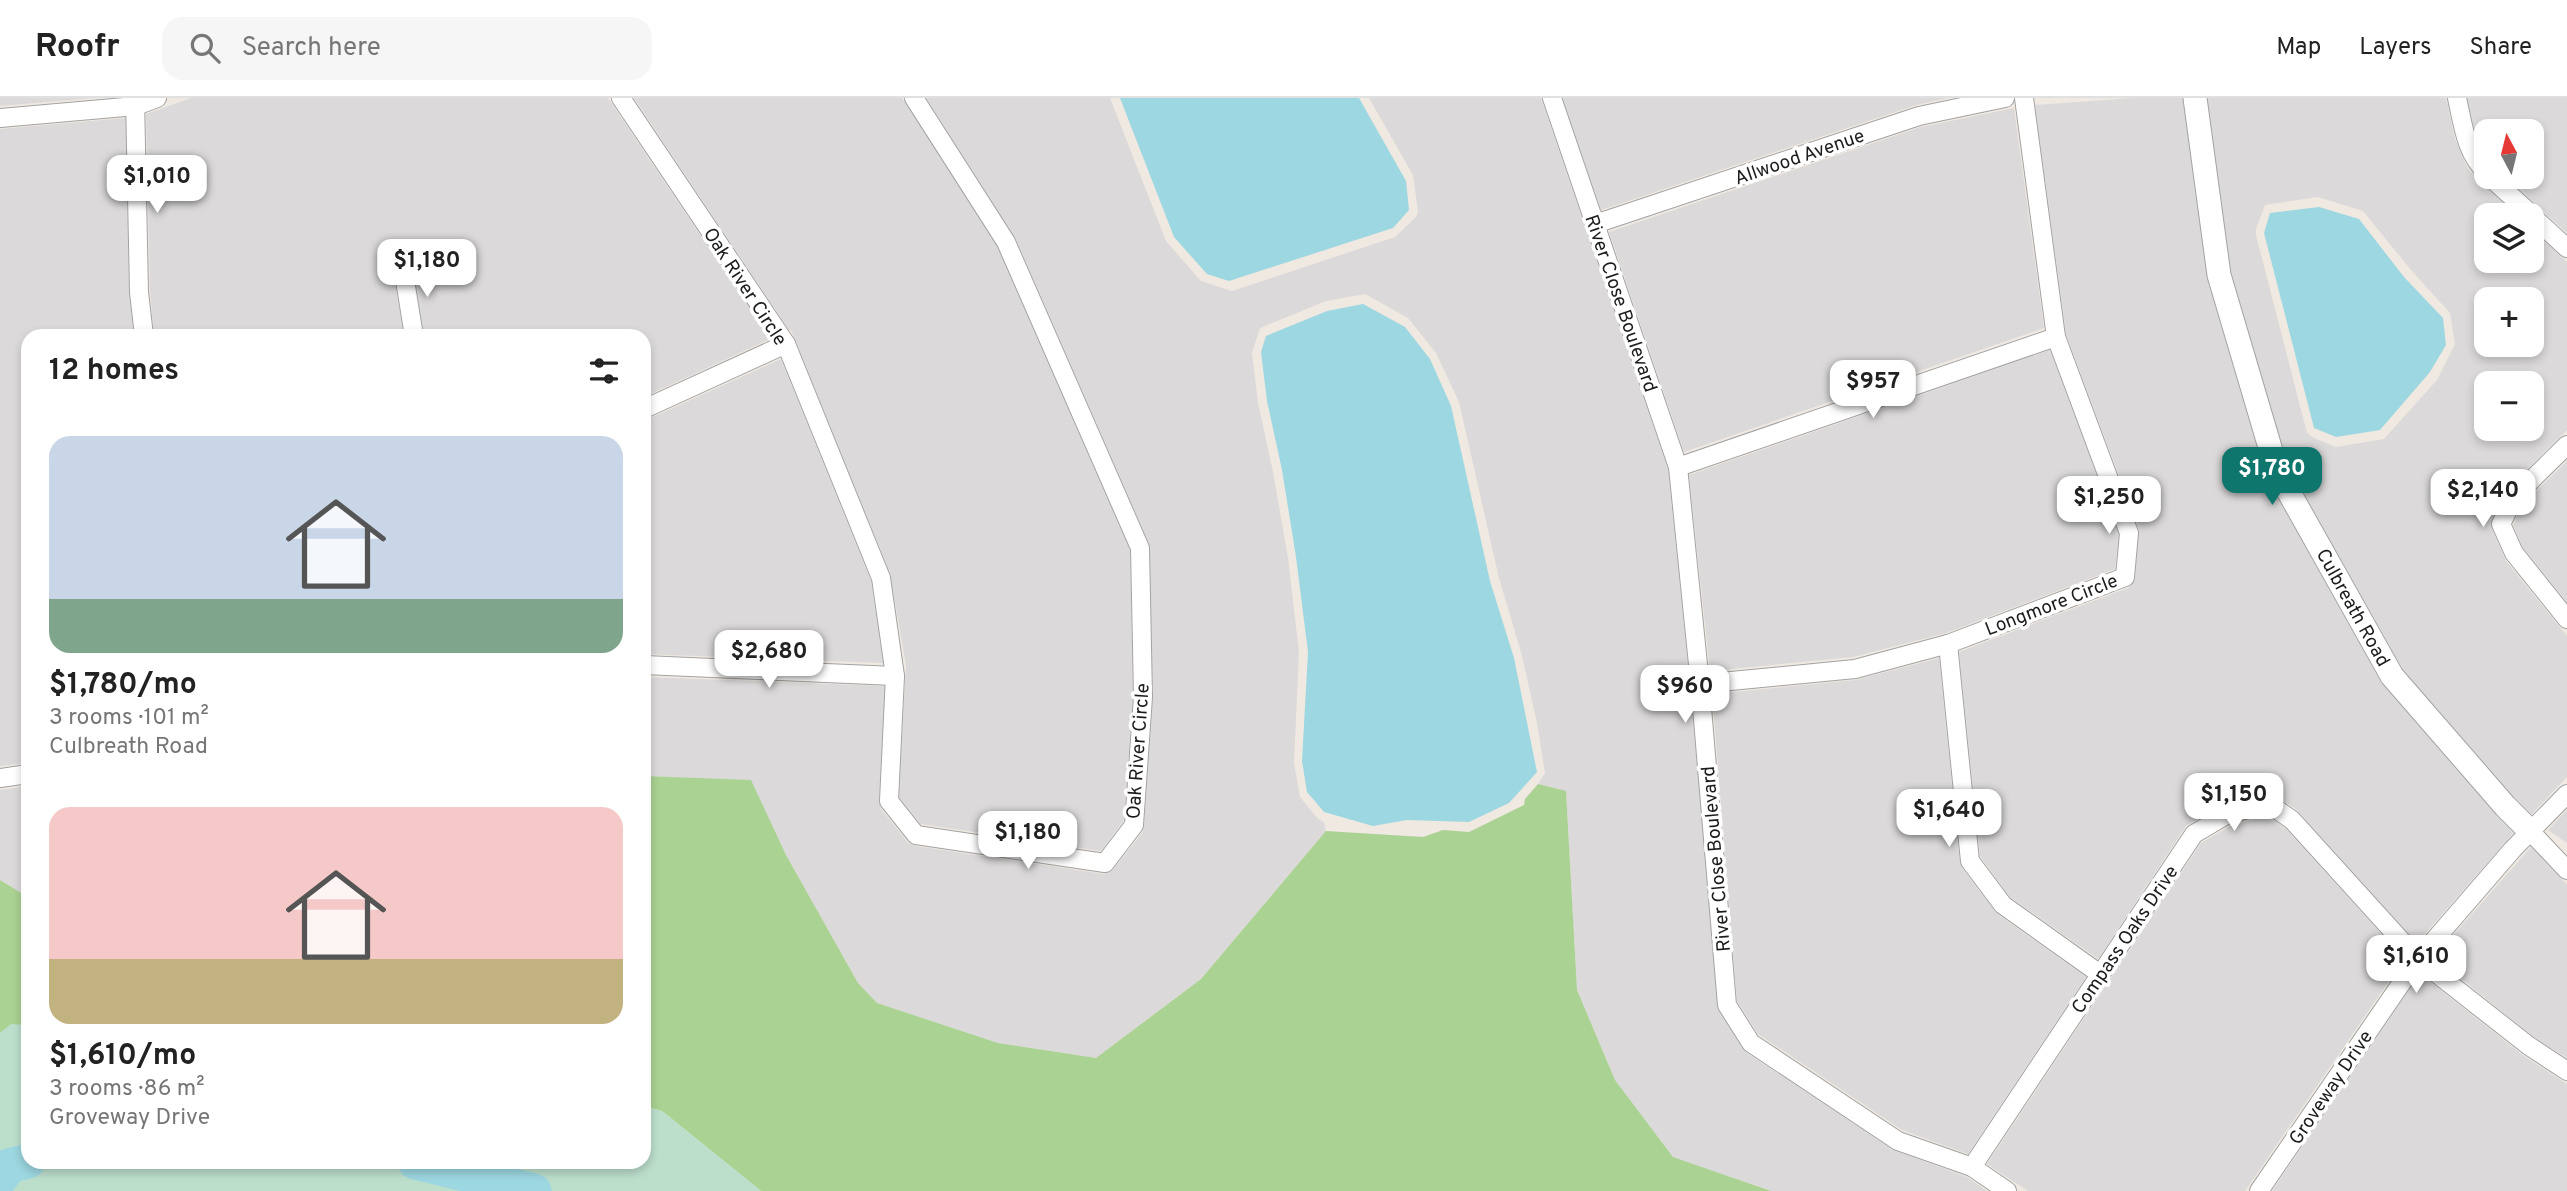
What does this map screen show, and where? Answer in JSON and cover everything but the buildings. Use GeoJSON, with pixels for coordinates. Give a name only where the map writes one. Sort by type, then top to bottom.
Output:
{"type":"FeatureCollection","features":[{"type":"Feature","properties":{"kind":"street"},"geometry":{"type":"LineString","coordinates":[[0,118],[158,98]]}},
{"type":"Feature","properties":{"kind":"street","name":"Oak River Circle"},"geometry":{"type":"LineString","coordinates":[[621,98],[786,344],[881,578],[895,676],[889,801],[916,835],[1105,863],[1134,825],[1143,696],[1140,548],[1006,242],[914,98]]}},
{"type":"Feature","properties":{"kind":"street","name":"River Close Boulevard"},"geometry":{"type":"LineString","coordinates":[[1552,98],[1678,467],[1700,684],[1727,1005],[1751,1043],[1898,1140],[1972,1167],[2007,1191]]}},
{"type":"Feature","properties":{"kind":"street","name":"Allwood Avenue"},"geometry":{"type":"LineString","coordinates":[[1595,224],[1919,116],[2005,98]]}},
{"type":"Feature","properties":{"kind":"street","name":"Longmore Circle"},"geometry":{"type":"LineString","coordinates":[[1700,684],[1855,669],[1948,644],[2125,577],[2129,533],[2056,337],[2024,98]]}},
{"type":"Feature","properties":{"kind":"street","name":"Culbreath Road"},"geometry":{"type":"LineString","coordinates":[[2195,98],[2218,275],[2277,471],[2392,676],[2505,806],[2567,870]]}},
{"type":"Feature","properties":{"kind":"street"},"geometry":{"type":"LineString","coordinates":[[2457,98],[2465,137],[2474,157]]}},
{"type":"Feature","properties":{"kind":"street"},"geometry":{"type":"LineString","coordinates":[[135,102],[139,292],[143,329]]}},
{"type":"Feature","properties":{"kind":"street"},"geometry":{"type":"LineString","coordinates":[[2504,189],[2519,203]]}},
{"type":"Feature","properties":{"kind":"street"},"geometry":{"type":"LineString","coordinates":[[2544,226],[2567,248]]}},
{"type":"Feature","properties":{"kind":"street"},"geometry":{"type":"LineString","coordinates":[[403,268],[413,329]]}},
{"type":"Feature","properties":{"kind":"street"},"geometry":{"type":"LineString","coordinates":[[1678,467],[2056,337]]}},
{"type":"Feature","properties":{"kind":"street"},"geometry":{"type":"LineString","coordinates":[[651,406],[786,344]]}},
{"type":"Feature","properties":{"kind":"street"},"geometry":{"type":"LineString","coordinates":[[2567,445],[2515,496],[2501,524],[2514,553],[2567,619]]}},
{"type":"Feature","properties":{"kind":"street"},"geometry":{"type":"LineString","coordinates":[[1948,644],[1970,861],[2003,905],[2100,975]]}},
{"type":"Feature","properties":{"kind":"street"},"geometry":{"type":"LineString","coordinates":[[651,665],[895,676]]}},
{"type":"Feature","properties":{"kind":"street"},"geometry":{"type":"LineString","coordinates":[[0,778],[21,775]]}},
{"type":"Feature","properties":{"kind":"street","name":"Groveway Drive"},"geometry":{"type":"LineString","coordinates":[[2259,1191],[2418,959],[2530,831],[2567,794]]}},
{"type":"Feature","properties":{"kind":"street","name":"Compass Oaks Drive"},"geometry":{"type":"LineString","coordinates":[[1972,1167],[2194,834],[2228,814],[2269,804],[2292,820],[2418,959],[2529,1046],[2567,1071]]}},
{"type":"Feature","properties":{"kind":"street","name":"Culbreath Road"},"geometry":{"type":"LineString","coordinates":[[2530,831],[2567,856]]}},
{"type":"Feature","properties":{"kind":"shaded area"},"geometry":{"type":"Polygon","coordinates":[[[0,98],[94,98],[0,106],[0,98]]]}},
{"type":"Feature","properties":{"kind":"shaded area"},"geometry":{"type":"Polygon","coordinates":[[[191,98],[608,98],[770,339],[651,394],[651,329],[423,329],[410,255],[391,259],[403,329],[153,329],[146,114],[191,98]]]}},
{"type":"Feature","properties":{"kind":"shaded area"},"geometry":{"type":"Polygon","coordinates":[[[634,98],[902,98],[998,248],[1130,550],[1133,696],[1124,820],[1101,851],[921,824],[899,797],[906,665],[890,573],[791,330],[634,98]]]}},
{"type":"Feature","properties":{"kind":"shaded area"},"geometry":{"type":"Polygon","coordinates":[[[926,98],[1110,98],[1166,241],[1201,281],[1232,291],[1395,237],[1416,217],[1418,212],[1413,175],[1369,98],[1541,98],[1668,469],[1719,1011],[1746,1052],[1893,1150],[1967,1177],[1987,1191],[1771,1191],[1673,1157],[1615,1080],[1577,990],[1566,792],[1538,784],[1545,773],[1537,723],[1522,656],[1499,578],[1459,402],[1436,353],[1408,318],[1365,294],[1326,301],[1260,328],[1252,353],[1258,403],[1288,558],[1299,652],[1294,763],[1300,797],[1318,819],[1324,822],[1326,831],[1201,979],[1096,1058],[998,1043],[877,1003],[858,983],[786,855],[751,781],[651,776],[651,677],[885,686],[879,800],[881,809],[908,843],[1104,874],[1112,871],[1144,827],[1153,697],[1149,543],[1015,237],[926,98]]]}},
{"type":"Feature","properties":{"kind":"shaded area"},"geometry":{"type":"Polygon","coordinates":[[[1562,98],[1948,98],[1916,105],[1601,210],[1562,98]]]}},
{"type":"Feature","properties":{"kind":"shaded area"},"geometry":{"type":"Polygon","coordinates":[[[2133,98],[2185,98],[2269,477],[2384,682],[2515,831],[2417,943],[2297,810],[2274,794],[2267,793],[2226,802],[2186,826],[2098,959],[2009,896],[1980,856],[1959,652],[2128,588],[2135,579],[2139,529],[2066,334],[2035,105],[2133,98]]]}},
{"type":"Feature","properties":{"kind":"shaded area"},"geometry":{"type":"Polygon","coordinates":[[[2206,98],[2446,98],[2455,139],[2468,169],[2474,175],[2474,189],[2489,189],[2503,203],[2474,203],[2474,273],[2544,273],[2544,241],[2567,262],[2567,430],[2508,487],[2492,518],[2492,529],[2506,561],[2567,636],[2567,777],[2530,816],[2400,669],[2287,466],[2229,273],[2206,98]],[[2318,197],[2265,205],[2256,229],[2307,433],[2336,447],[2384,439],[2437,380],[2455,344],[2450,313],[2363,211],[2318,197]]]}},
{"type":"Feature","properties":{"kind":"shaded area"},"geometry":{"type":"Polygon","coordinates":[[[2467,98],[2567,98],[2567,233],[2544,212],[2544,203],[2534,203],[2519,189],[2544,189],[2544,119],[2474,119],[2474,129],[2467,98]]]}},
{"type":"Feature","properties":{"kind":"shaded area"},"geometry":{"type":"Polygon","coordinates":[[[2014,108],[2044,328],[1684,452],[1609,232],[1921,127],[2014,108]]]}},
{"type":"Feature","properties":{"kind":"shaded area"},"geometry":{"type":"Polygon","coordinates":[[[126,118],[129,293],[133,329],[21,329],[21,764],[0,766],[0,129],[126,118]]]}},
{"type":"Feature","properties":{"kind":"shaded area"},"geometry":{"type":"Polygon","coordinates":[[[2050,350],[2119,534],[2115,569],[1946,633],[1853,657],[1710,671],[1689,475],[2050,350]]]}},
{"type":"Feature","properties":{"kind":"shaded area"},"geometry":{"type":"Polygon","coordinates":[[[781,359],[871,581],[883,663],[651,654],[651,418],[781,359]]]}},
{"type":"Feature","properties":{"kind":"shaded area"},"geometry":{"type":"Polygon","coordinates":[[[2567,461],[2567,602],[2522,547],[2513,525],[2523,504],[2567,461]]]}},
{"type":"Feature","properties":{"kind":"shaded area"},"geometry":{"type":"Polygon","coordinates":[[[1939,658],[1962,868],[1997,914],[2086,977],[1968,1154],[1902,1130],[1758,1034],[1737,1001],[1712,694],[1856,680],[1939,658]]]}},
{"type":"Feature","properties":{"kind":"shaded area"},"geometry":{"type":"Polygon","coordinates":[[[21,787],[21,893],[0,880],[0,790],[21,787]]]}},
{"type":"Feature","properties":{"kind":"shaded area"},"geometry":{"type":"Polygon","coordinates":[[[2567,810],[2567,843],[2548,830],[2567,810]]]}},
{"type":"Feature","properties":{"kind":"shaded area"},"geometry":{"type":"Polygon","coordinates":[[[2267,816],[2286,829],[2404,959],[2245,1191],[2028,1191],[1987,1164],[2201,843],[2232,825],[2267,816]]]}},
{"type":"Feature","properties":{"kind":"shaded area"},"geometry":{"type":"Polygon","coordinates":[[[2531,847],[2567,885],[2567,1058],[2534,1037],[2434,957],[2531,847]]]}},
{"type":"Feature","properties":{"kind":"shaded area"},"geometry":{"type":"Polygon","coordinates":[[[2420,974],[2524,1056],[2567,1084],[2567,1191],[2272,1191],[2420,974]]]}},
{"type":"Feature","properties":{"kind":"green space"},"geometry":{"type":"Polygon","coordinates":[[[651,776],[751,780],[786,855],[858,983],[877,1003],[998,1043],[1096,1058],[1201,979],[1326,831],[1423,837],[1443,830],[1469,832],[1524,805],[1525,799],[1538,784],[1566,791],[1577,990],[1615,1080],[1673,1157],[1771,1191],[761,1191],[662,1111],[651,1108],[651,776]]]}},
{"type":"Feature","properties":{"kind":"green space"},"geometry":{"type":"Polygon","coordinates":[[[0,880],[21,893],[21,1025],[11,1025],[0,1033],[0,880]]]}},
{"type":"Feature","properties":{"kind":"green space"},"geometry":{"type":"Polygon","coordinates":[[[11,1024],[21,1025],[21,1169],[651,1169],[651,1108],[662,1111],[761,1191],[0,1191],[0,1033],[11,1024]]]}},
{"type":"Feature","properties":{"kind":"water"},"geometry":{"type":"Polygon","coordinates":[[[1120,98],[1359,98],[1406,181],[1409,210],[1393,228],[1229,281],[1207,274],[1174,237],[1120,98]]]}},
{"type":"Feature","properties":{"kind":"water"},"geometry":{"type":"Polygon","coordinates":[[[2319,207],[2359,219],[2404,277],[2443,318],[2446,345],[2430,372],[2380,430],[2336,437],[2314,428],[2264,233],[2270,213],[2319,207]]]}},
{"type":"Feature","properties":{"kind":"water"},"geometry":{"type":"Polygon","coordinates":[[[1363,304],[1405,327],[1430,359],[1451,406],[1490,581],[1514,658],[1537,772],[1509,803],[1469,822],[1407,820],[1373,826],[1324,812],[1307,792],[1302,761],[1308,652],[1296,557],[1282,470],[1267,401],[1261,352],[1266,336],[1327,311],[1363,304]]]}},
{"type":"Feature","properties":{"kind":"waterway"},"geometry":{"type":"LineString","coordinates":[[0,1179],[9,1166],[21,1163]]}},
{"type":"Feature","properties":{"kind":"waterway"},"geometry":{"type":"LineString","coordinates":[[444,1169],[534,1191]]}}]}
